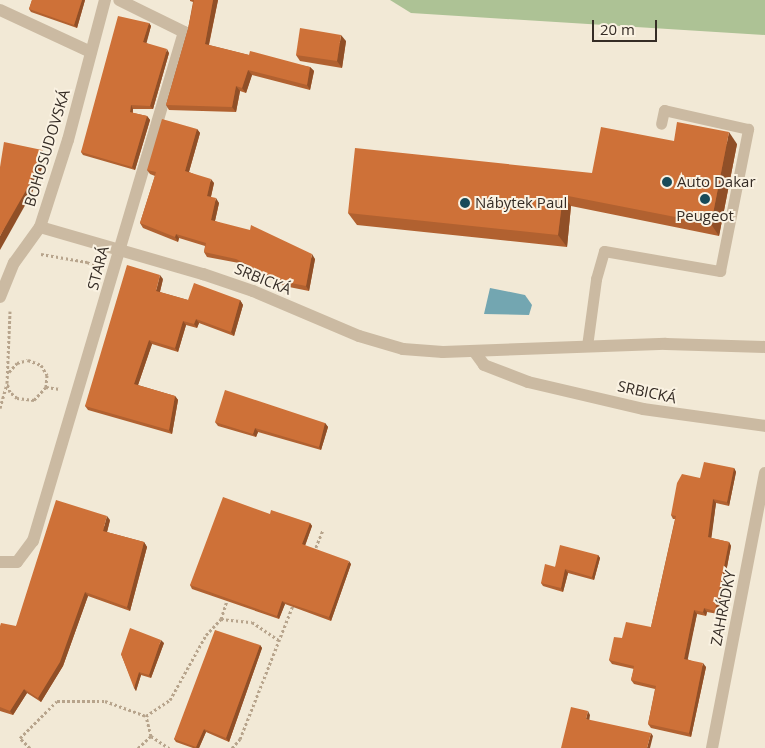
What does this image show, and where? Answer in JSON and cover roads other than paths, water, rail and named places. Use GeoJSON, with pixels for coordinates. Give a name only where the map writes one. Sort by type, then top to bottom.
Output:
{"type":"FeatureCollection","features":[{"type":"Feature","properties":{"kind":"street","name":"BOHOSUDOVSKÁ"},"geometry":{"type":"LineString","coordinates":[[5,299],[14,263],[40,227],[105,0]]}},
{"type":"Feature","properties":{"kind":"street","name":"STARÁ"},"geometry":{"type":"LineString","coordinates":[[0,562],[17,562],[33,540],[184,32],[119,0]]}},
{"type":"Feature","properties":{"kind":"street"},"geometry":{"type":"LineString","coordinates":[[0,10],[91,52]]}},
{"type":"Feature","properties":{"kind":"street","name":"SRBICKÁ"},"geometry":{"type":"LineString","coordinates":[[40,227],[253,291],[381,344],[420,352],[666,344],[765,347]]}},
{"type":"Feature","properties":{"kind":"street","name":"SRBICKÁ"},"geometry":{"type":"LineString","coordinates":[[474,351],[484,365],[528,382],[643,409],[765,426]]}},
{"type":"Feature","properties":{"kind":"street","name":"ZAHRÁDKY"},"geometry":{"type":"LineString","coordinates":[[712,748],[765,474]]}},
{"type":"Feature","properties":{"kind":"lane"},"geometry":{"type":"LineString","coordinates":[[587,346],[596,279],[604,251],[720,271],[748,129],[664,110],[661,124]]}},
{"type":"Feature","properties":{"kind":"water"},"geometry":{"type":"Polygon","coordinates":[[[490,288],[525,295],[532,305],[529,315],[484,314],[490,288]]]}},
{"type":"Feature","properties":{"kind":"place","name":"Auto Dakar"},"geometry":{"type":"Point","coordinates":[667,182]}},
{"type":"Feature","properties":{"kind":"place","name":"Peugeot"},"geometry":{"type":"Point","coordinates":[705,199]}},
{"type":"Feature","properties":{"kind":"place","name":"Nábytek Paul"},"geometry":{"type":"Point","coordinates":[465,203]}}]}
